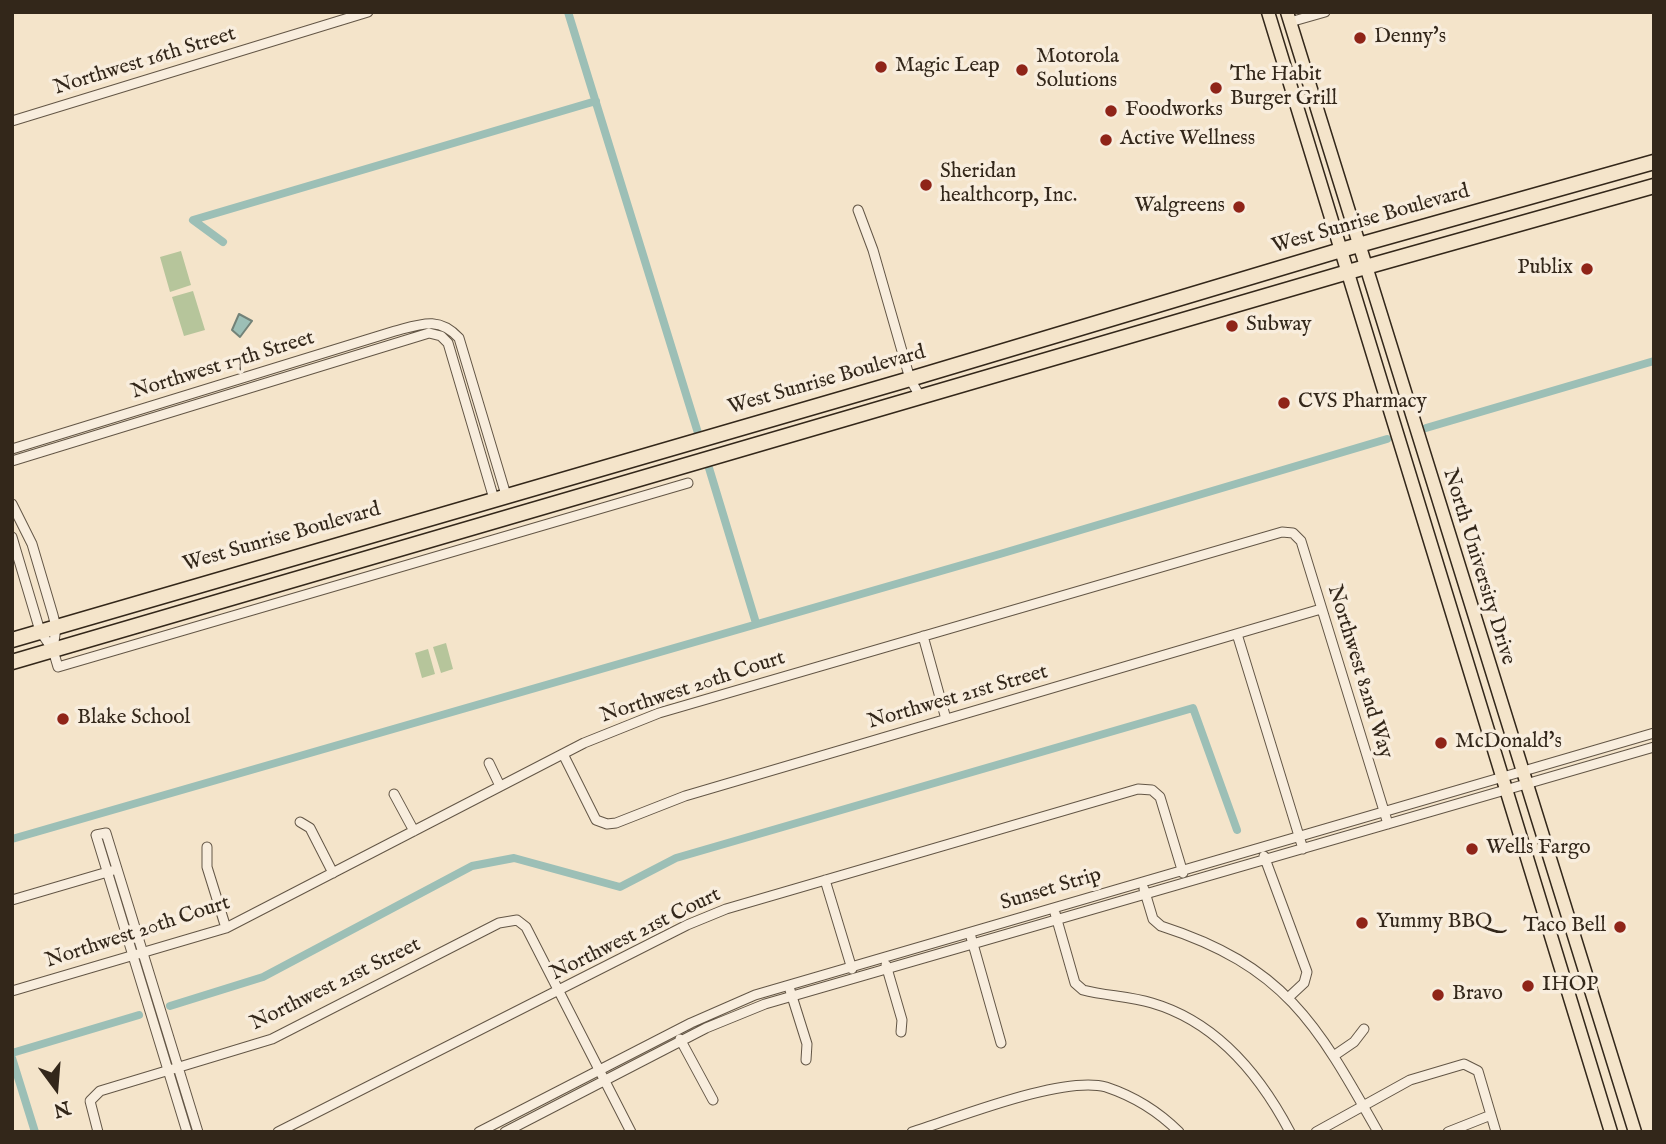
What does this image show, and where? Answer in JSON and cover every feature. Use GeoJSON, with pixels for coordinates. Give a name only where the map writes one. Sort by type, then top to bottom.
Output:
{"type":"FeatureCollection","features":[{"type":"Feature","properties":{"kind":"highway","name":"West Sunrise Boulevard"},"geometry":{"type":"LineString","coordinates":[[12,640],[911,379],[1341,250],[1654,162]]}},
{"type":"Feature","properties":{"kind":"highway","name":"West Sunrise Boulevard"},"geometry":{"type":"LineString","coordinates":[[12,662],[1348,272],[1654,186]]}},
{"type":"Feature","properties":{"kind":"highway"},"geometry":{"type":"LineString","coordinates":[[510,516],[530,488]]}},
{"type":"Feature","properties":{"kind":"main road"},"geometry":{"type":"LineString","coordinates":[[1269,12],[1288,17]]}},
{"type":"Feature","properties":{"kind":"main road","name":"North University Drive"},"geometry":{"type":"LineString","coordinates":[[1269,12],[1611,1132]]}},
{"type":"Feature","properties":{"kind":"main road","name":"North University Drive"},"geometry":{"type":"LineString","coordinates":[[1288,17],[1635,1132]]}},
{"type":"Feature","properties":{"kind":"main road"},"geometry":{"type":"LineString","coordinates":[[1273,31],[1284,33],[1299,50]]}},
{"type":"Feature","properties":{"kind":"main road"},"geometry":{"type":"LineString","coordinates":[[1569,994],[1594,1001]]}},
{"type":"Feature","properties":{"kind":"street","name":"Northwest 16th Street"},"geometry":{"type":"LineString","coordinates":[[12,121],[368,12]]}},
{"type":"Feature","properties":{"kind":"street"},"geometry":{"type":"LineString","coordinates":[[1288,17],[1325,12]]}},
{"type":"Feature","properties":{"kind":"street"},"geometry":{"type":"LineString","coordinates":[[858,211],[873,250],[911,379],[921,398]]}},
{"type":"Feature","properties":{"kind":"street","name":"Northwest 17th Street"},"geometry":{"type":"LineString","coordinates":[[12,449],[427,322],[445,326],[459,338],[500,497]]}},
{"type":"Feature","properties":{"kind":"street","name":"Northwest 17th Street"},"geometry":{"type":"LineString","coordinates":[[12,461],[429,333],[441,336],[448,343],[500,497]]}},
{"type":"Feature","properties":{"kind":"street"},"geometry":{"type":"LineString","coordinates":[[12,537],[40,631],[53,650],[58,667],[688,483]]}},
{"type":"Feature","properties":{"kind":"street"},"geometry":{"type":"LineString","coordinates":[[12,504],[32,544],[56,627],[53,650]]}},
{"type":"Feature","properties":{"kind":"street"},"geometry":{"type":"LineString","coordinates":[[509,535],[510,516]]}},
{"type":"Feature","properties":{"kind":"street","name":"Northwest 20th Court"},"geometry":{"type":"LineString","coordinates":[[12,991],[226,928],[563,754],[659,713],[1282,532],[1293,533]]}},
{"type":"Feature","properties":{"kind":"street","name":"Northwest 82nd Way"},"geometry":{"type":"LineString","coordinates":[[1293,533],[1301,541],[1388,824]]}},
{"type":"Feature","properties":{"kind":"street","name":"Northwest 21st Street"},"geometry":{"type":"LineString","coordinates":[[563,754],[596,820],[607,824],[685,796],[1321,609]]}},
{"type":"Feature","properties":{"kind":"street"},"geometry":{"type":"LineString","coordinates":[[1237,634],[1303,849]]}},
{"type":"Feature","properties":{"kind":"street"},"geometry":{"type":"LineString","coordinates":[[923,636],[946,719]]}},
{"type":"Feature","properties":{"kind":"street","name":"Sunset Strip"},"geometry":{"type":"LineString","coordinates":[[505,1132],[681,1041],[734,1016],[792,995],[1506,790],[1523,778],[1654,733]]}},
{"type":"Feature","properties":{"kind":"street","name":"Sunset Strip"},"geometry":{"type":"LineString","coordinates":[[480,1132],[597,1070],[740,1000],[1502,777],[1523,778],[1654,747]]}},
{"type":"Feature","properties":{"kind":"street"},"geometry":{"type":"LineString","coordinates":[[489,763],[500,786]]}},
{"type":"Feature","properties":{"kind":"street","name":"Northwest 21st Court"},"geometry":{"type":"LineString","coordinates":[[278,1132],[700,919],[825,880],[1138,789],[1152,790],[1160,797],[1182,869]]}},
{"type":"Feature","properties":{"kind":"street"},"geometry":{"type":"LineString","coordinates":[[394,794],[414,831]]}},
{"type":"Feature","properties":{"kind":"street"},"geometry":{"type":"LineString","coordinates":[[300,822],[310,828],[333,873]]}},
{"type":"Feature","properties":{"kind":"street"},"geometry":{"type":"LineString","coordinates":[[1261,846],[1307,972],[1304,983],[1289,997]]}},
{"type":"Feature","properties":{"kind":"street"},"geometry":{"type":"LineString","coordinates":[[206,847],[207,867],[226,928]]}},
{"type":"Feature","properties":{"kind":"street"},"geometry":{"type":"LineString","coordinates":[[1182,869],[1186,881]]}},
{"type":"Feature","properties":{"kind":"street"},"geometry":{"type":"LineString","coordinates":[[12,900],[113,871],[174,1070],[198,1132]]}},
{"type":"Feature","properties":{"kind":"street"},"geometry":{"type":"LineString","coordinates":[[825,880],[854,978]]}},
{"type":"Feature","properties":{"kind":"street"},"geometry":{"type":"LineString","coordinates":[[1141,881],[1153,919],[1161,926],[1230,954],[1289,997],[1335,1055],[1378,1132]]}},
{"type":"Feature","properties":{"kind":"street"},"geometry":{"type":"LineString","coordinates":[[1054,908],[1075,983],[1083,990],[1155,1003],[1186,1018],[1223,1042],[1255,1073],[1290,1132]]}},
{"type":"Feature","properties":{"kind":"street","name":"Northwest 21st Street"},"geometry":{"type":"LineString","coordinates":[[98,1132],[90,1101],[100,1091],[272,1039],[499,923],[517,920],[526,927],[558,991]]}},
{"type":"Feature","properties":{"kind":"street"},"geometry":{"type":"LineString","coordinates":[[970,932],[1001,1043]]}},
{"type":"Feature","properties":{"kind":"street"},"geometry":{"type":"LineString","coordinates":[[884,957],[902,1020],[901,1032]]}},
{"type":"Feature","properties":{"kind":"street"},"geometry":{"type":"LineString","coordinates":[[789,984],[807,1044],[806,1060]]}},
{"type":"Feature","properties":{"kind":"street"},"geometry":{"type":"LineString","coordinates":[[558,991],[631,1132]]}},
{"type":"Feature","properties":{"kind":"street"},"geometry":{"type":"LineString","coordinates":[[1335,1055],[1354,1042],[1364,1029]]}},
{"type":"Feature","properties":{"kind":"street"},"geometry":{"type":"LineString","coordinates":[[676,1031],[713,1100]]}},
{"type":"Feature","properties":{"kind":"street"},"geometry":{"type":"LineString","coordinates":[[1316,1132],[1410,1080],[1464,1064],[1478,1071],[1496,1132]]}},
{"type":"Feature","properties":{"kind":"street"},"geometry":{"type":"LineString","coordinates":[[174,1070],[187,1132]]}},
{"type":"Feature","properties":{"kind":"street"},"geometry":{"type":"LineString","coordinates":[[912,1132],[1070,1086],[1104,1087],[1154,1110],[1179,1132]]}},
{"type":"Feature","properties":{"kind":"street"},"geometry":{"type":"LineString","coordinates":[[1448,1132],[1491,1115]]}},
{"type":"Feature","properties":{"kind":"green space"},"geometry":{"type":"Polygon","coordinates":[[[181,251],[191,285],[170,292],[160,257],[181,251]]]}},
{"type":"Feature","properties":{"kind":"green space"},"geometry":{"type":"Polygon","coordinates":[[[193,291],[205,330],[184,336],[172,297],[193,291]]]}},
{"type":"Feature","properties":{"kind":"green space"},"geometry":{"type":"Polygon","coordinates":[[[446,643],[453,669],[441,673],[433,647],[446,643]]]}},
{"type":"Feature","properties":{"kind":"green space"},"geometry":{"type":"Polygon","coordinates":[[[428,649],[435,674],[422,678],[415,653],[428,649]]]}},
{"type":"Feature","properties":{"kind":"water"},"geometry":{"type":"Polygon","coordinates":[[[239,314],[252,321],[240,337],[232,330],[239,314]]]}},
{"type":"Feature","properties":{"kind":"waterway"},"geometry":{"type":"LineString","coordinates":[[568,12],[698,433]]}},
{"type":"Feature","properties":{"kind":"waterway"},"geometry":{"type":"LineString","coordinates":[[223,242],[193,220],[596,101]]}},
{"type":"Feature","properties":{"kind":"waterway"},"geometry":{"type":"LineString","coordinates":[[1426,428],[1654,361]]}},
{"type":"Feature","properties":{"kind":"waterway"},"geometry":{"type":"LineString","coordinates":[[12,839],[1000,554],[1387,439]]}},
{"type":"Feature","properties":{"kind":"waterway"},"geometry":{"type":"LineString","coordinates":[[709,468],[756,623]]}},
{"type":"Feature","properties":{"kind":"waterway"},"geometry":{"type":"LineString","coordinates":[[170,1006],[263,977],[472,866],[514,858],[620,887],[676,858],[1193,708],[1237,830]]}},
{"type":"Feature","properties":{"kind":"waterway"},"geometry":{"type":"LineString","coordinates":[[12,1053],[139,1015]]}},
{"type":"Feature","properties":{"kind":"waterway"},"geometry":{"type":"LineString","coordinates":[[12,1058],[35,1132]]}},
{"type":"Feature","properties":{"kind":"place","name":"Denny's"},"geometry":{"type":"Point","coordinates":[1360,38]}},
{"type":"Feature","properties":{"kind":"place","name":"Magic Leap"},"geometry":{"type":"Point","coordinates":[881,67]}},
{"type":"Feature","properties":{"kind":"place","name":"Motorola Solutions"},"geometry":{"type":"Point","coordinates":[1022,70]}},
{"type":"Feature","properties":{"kind":"place","name":"The Habit Burger Grill"},"geometry":{"type":"Point","coordinates":[1216,88]}},
{"type":"Feature","properties":{"kind":"place","name":"Foodworks"},"geometry":{"type":"Point","coordinates":[1111,111]}},
{"type":"Feature","properties":{"kind":"place","name":"Active Wellness"},"geometry":{"type":"Point","coordinates":[1106,140]}},
{"type":"Feature","properties":{"kind":"place","name":"Sheridan healthcorp, Inc."},"geometry":{"type":"Point","coordinates":[926,185]}},
{"type":"Feature","properties":{"kind":"place","name":"Walgreens"},"geometry":{"type":"Point","coordinates":[1239,207]}},
{"type":"Feature","properties":{"kind":"place","name":"Publix"},"geometry":{"type":"Point","coordinates":[1587,269]}},
{"type":"Feature","properties":{"kind":"place","name":"Subway"},"geometry":{"type":"Point","coordinates":[1232,326]}},
{"type":"Feature","properties":{"kind":"place","name":"CVS Pharmacy"},"geometry":{"type":"Point","coordinates":[1284,403]}},
{"type":"Feature","properties":{"kind":"place","name":"Blake School"},"geometry":{"type":"Point","coordinates":[63,719]}},
{"type":"Feature","properties":{"kind":"place","name":"McDonald's"},"geometry":{"type":"Point","coordinates":[1441,743]}},
{"type":"Feature","properties":{"kind":"place","name":"Wells Fargo"},"geometry":{"type":"Point","coordinates":[1472,849]}},
{"type":"Feature","properties":{"kind":"place","name":"Yummy BBQ"},"geometry":{"type":"Point","coordinates":[1362,923]}},
{"type":"Feature","properties":{"kind":"place","name":"Taco Bell"},"geometry":{"type":"Point","coordinates":[1620,927]}},
{"type":"Feature","properties":{"kind":"place","name":"IHOP"},"geometry":{"type":"Point","coordinates":[1528,986]}},
{"type":"Feature","properties":{"kind":"place","name":"Bravo"},"geometry":{"type":"Point","coordinates":[1438,995]}}]}
